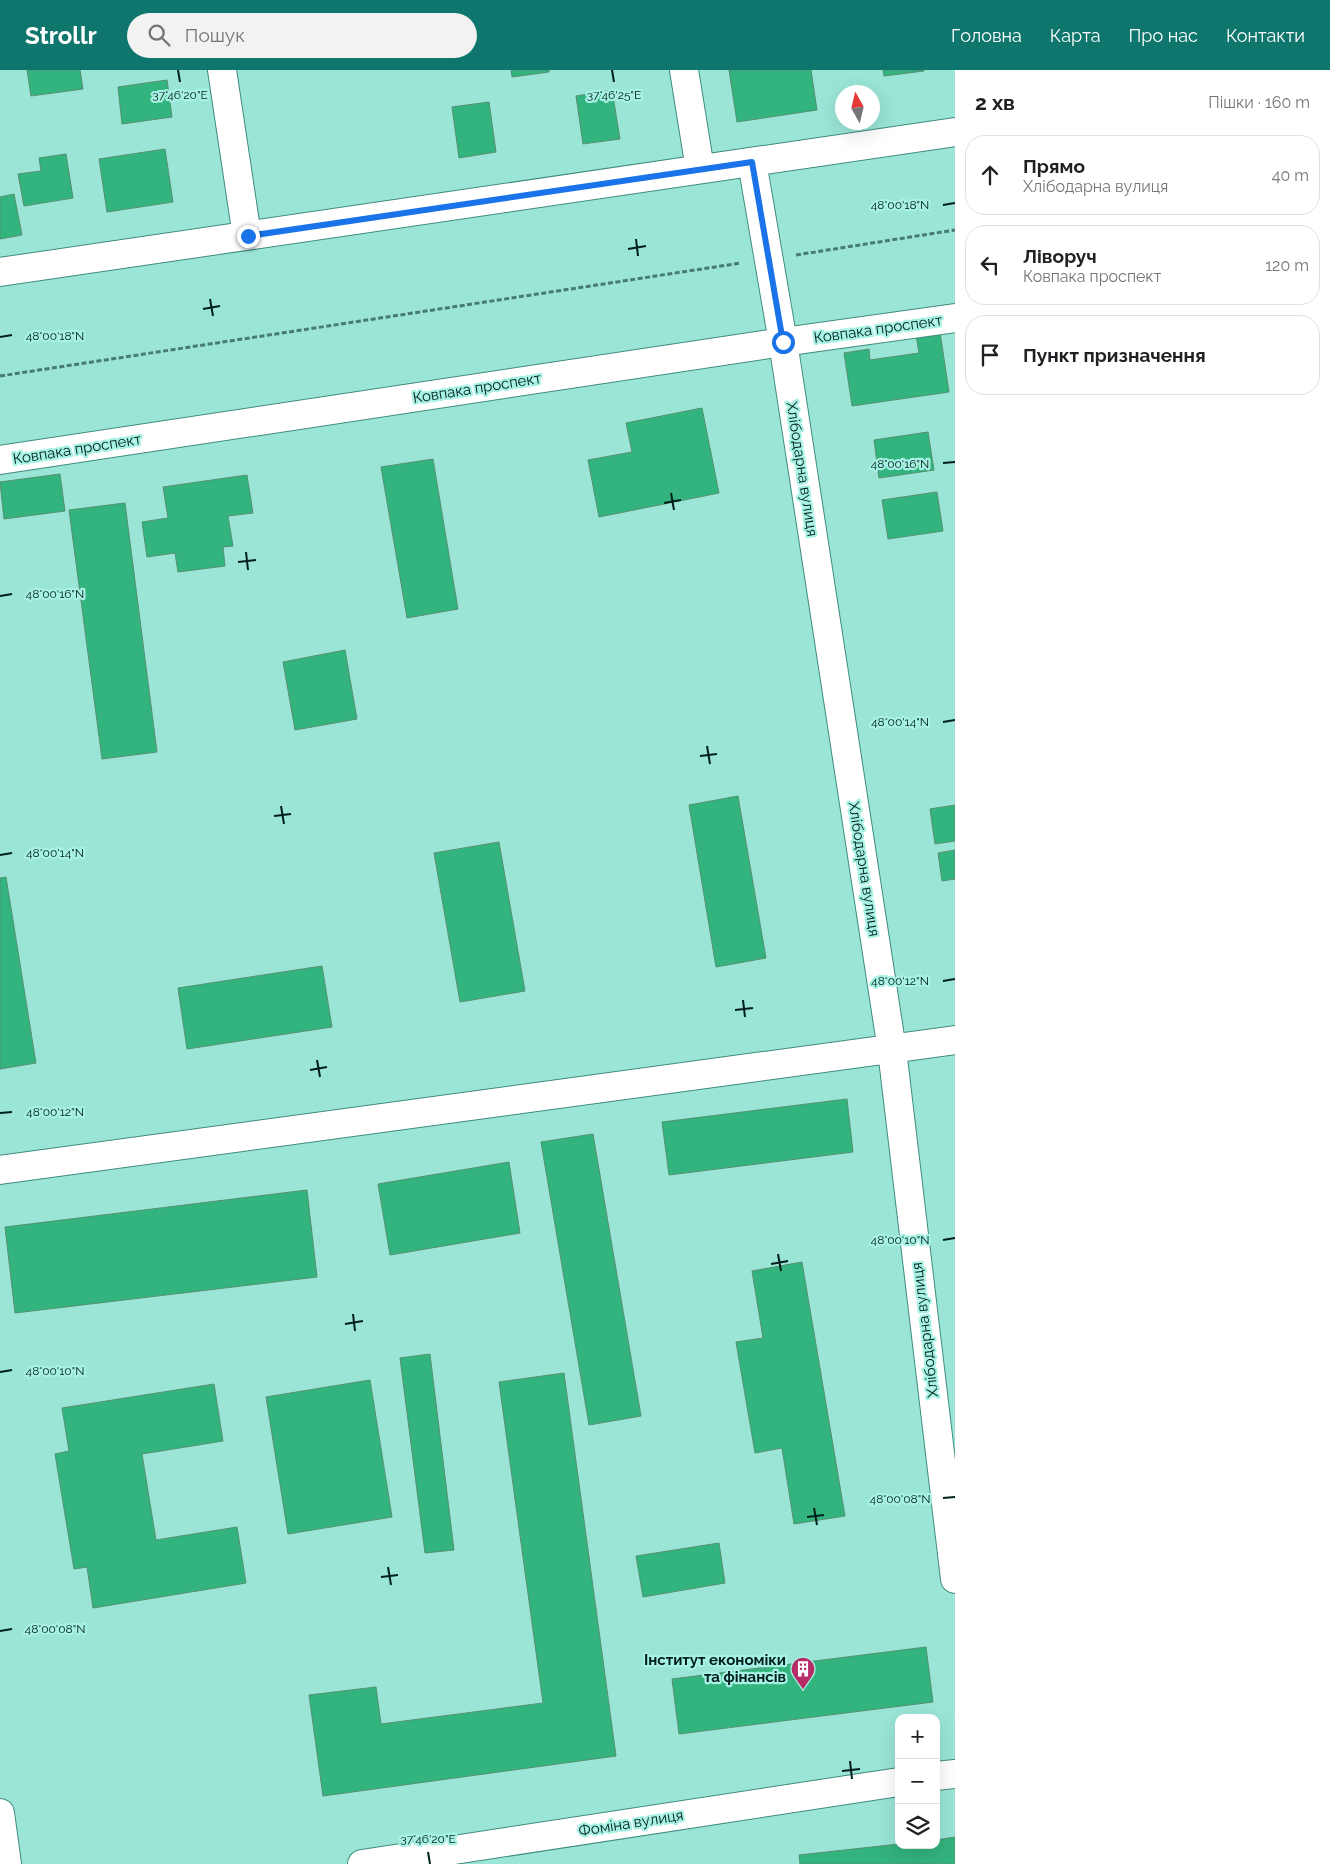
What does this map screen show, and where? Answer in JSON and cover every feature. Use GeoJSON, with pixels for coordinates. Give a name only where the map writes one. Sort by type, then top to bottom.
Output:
{"type":"FeatureCollection","features":[{"type":"Feature","properties":{"kind":"street"},"geometry":{"type":"LineString","coordinates":[[222,70],[248,236]]}},
{"type":"Feature","properties":{"kind":"street"},"geometry":{"type":"LineString","coordinates":[[684,70],[700,169]]}},
{"type":"Feature","properties":{"kind":"street"},"geometry":{"type":"LineString","coordinates":[[0,272],[955,132]]}},
{"type":"Feature","properties":{"kind":"street","name":"Хлібодарна вулиця"},"geometry":{"type":"LineString","coordinates":[[752,162],[783,342],[892,1050],[955,1579]]}},
{"type":"Feature","properties":{"kind":"street","name":"Ковпака проспект"},"geometry":{"type":"LineString","coordinates":[[0,460],[783,342],[955,318]]}},
{"type":"Feature","properties":{"kind":"street"},"geometry":{"type":"LineString","coordinates":[[0,1170],[955,1040]]}},
{"type":"Feature","properties":{"kind":"street"},"geometry":{"type":"LineString","coordinates":[[940,1776],[955,1774]]}},
{"type":"Feature","properties":{"kind":"street","name":"Фоміна вулиця"},"geometry":{"type":"LineString","coordinates":[[362,1864],[895,1783]]}},
{"type":"Feature","properties":{"kind":"street"},"geometry":{"type":"LineString","coordinates":[[0,1813],[7,1864]]}},
{"type":"Feature","properties":{"kind":"path"},"geometry":{"type":"LineString","coordinates":[[0,376],[955,230]]}},
{"type":"Feature","properties":{"kind":"building"},"geometry":{"type":"Polygon","coordinates":[[[27,70],[80,70],[83,89],[31,96],[27,70]]]}},
{"type":"Feature","properties":{"kind":"building"},"geometry":{"type":"Polygon","coordinates":[[[511,70],[549,70],[549,72],[512,77],[511,70]]]}},
{"type":"Feature","properties":{"kind":"building"},"geometry":{"type":"Polygon","coordinates":[[[729,70],[811,70],[817,110],[737,122],[729,70]]]}},
{"type":"Feature","properties":{"kind":"building"},"geometry":{"type":"Polygon","coordinates":[[[883,70],[924,70],[924,71],[884,76],[883,70]]]}},
{"type":"Feature","properties":{"kind":"building"},"geometry":{"type":"Polygon","coordinates":[[[167,80],[172,117],[122,124],[118,87],[167,80]]]}},
{"type":"Feature","properties":{"kind":"building"},"geometry":{"type":"Polygon","coordinates":[[[612,90],[620,139],[583,144],[576,96],[612,90]]]}},
{"type":"Feature","properties":{"kind":"building"},"geometry":{"type":"Polygon","coordinates":[[[489,102],[496,152],[459,158],[452,107],[489,102]]]}},
{"type":"Feature","properties":{"kind":"building"},"geometry":{"type":"Polygon","coordinates":[[[165,149],[173,202],[107,212],[99,159],[165,149]]]}},
{"type":"Feature","properties":{"kind":"building"},"geometry":{"type":"Polygon","coordinates":[[[66,154],[73,198],[24,206],[18,174],[41,171],[39,158],[66,154]]]}},
{"type":"Feature","properties":{"kind":"building"},"geometry":{"type":"Polygon","coordinates":[[[14,194],[22,235],[0,239],[0,197],[14,194]]]}},
{"type":"Feature","properties":{"kind":"building"},"geometry":{"type":"Polygon","coordinates":[[[940,332],[949,392],[852,406],[844,353],[869,349],[870,360],[919,353],[916,335],[940,332]]]}},
{"type":"Feature","properties":{"kind":"building"},"geometry":{"type":"Polygon","coordinates":[[[702,408],[719,493],[599,517],[588,460],[632,452],[626,423],[702,408]]]}},
{"type":"Feature","properties":{"kind":"building"},"geometry":{"type":"Polygon","coordinates":[[[928,432],[934,470],[879,478],[874,440],[928,432]]]}},
{"type":"Feature","properties":{"kind":"building"},"geometry":{"type":"Polygon","coordinates":[[[433,459],[458,609],[407,618],[381,467],[433,459]]]}},
{"type":"Feature","properties":{"kind":"building"},"geometry":{"type":"Polygon","coordinates":[[[60,474],[65,511],[4,519],[0,482],[60,474]]]}},
{"type":"Feature","properties":{"kind":"building"},"geometry":{"type":"Polygon","coordinates":[[[247,475],[253,513],[228,516],[233,546],[223,547],[225,566],[178,572],[175,553],[147,557],[142,522],[168,518],[163,487],[247,475]]]}},
{"type":"Feature","properties":{"kind":"building"},"geometry":{"type":"Polygon","coordinates":[[[937,492],[943,531],[888,539],[882,500],[937,492]]]}},
{"type":"Feature","properties":{"kind":"building"},"geometry":{"type":"Polygon","coordinates":[[[125,503],[157,752],[102,759],[69,510],[125,503]]]}},
{"type":"Feature","properties":{"kind":"building"},"geometry":{"type":"Polygon","coordinates":[[[345,650],[357,719],[295,730],[283,662],[345,650]]]}},
{"type":"Feature","properties":{"kind":"building"},"geometry":{"type":"Polygon","coordinates":[[[738,796],[766,958],[716,967],[689,805],[738,796]]]}},
{"type":"Feature","properties":{"kind":"building"},"geometry":{"type":"Polygon","coordinates":[[[955,805],[955,841],[935,844],[930,809],[955,805]]]}},
{"type":"Feature","properties":{"kind":"building"},"geometry":{"type":"Polygon","coordinates":[[[499,842],[525,991],[460,1002],[434,853],[499,842]]]}},
{"type":"Feature","properties":{"kind":"building"},"geometry":{"type":"Polygon","coordinates":[[[955,850],[955,879],[942,881],[938,853],[955,850]]]}},
{"type":"Feature","properties":{"kind":"building"},"geometry":{"type":"Polygon","coordinates":[[[6,877],[36,1063],[0,1069],[0,878],[6,877]]]}},
{"type":"Feature","properties":{"kind":"building"},"geometry":{"type":"Polygon","coordinates":[[[322,966],[332,1027],[187,1049],[178,988],[322,966]]]}},
{"type":"Feature","properties":{"kind":"building"},"geometry":{"type":"Polygon","coordinates":[[[847,1099],[853,1152],[669,1175],[662,1122],[847,1099]]]}},
{"type":"Feature","properties":{"kind":"building"},"geometry":{"type":"Polygon","coordinates":[[[593,1134],[641,1416],[589,1425],[541,1142],[593,1134]]]}},
{"type":"Feature","properties":{"kind":"building"},"geometry":{"type":"Polygon","coordinates":[[[509,1162],[520,1233],[390,1255],[378,1184],[509,1162]]]}},
{"type":"Feature","properties":{"kind":"building"},"geometry":{"type":"Polygon","coordinates":[[[307,1190],[317,1277],[15,1313],[5,1227],[307,1190]]]}},
{"type":"Feature","properties":{"kind":"building"},"geometry":{"type":"Polygon","coordinates":[[[802,1262],[845,1516],[794,1524],[782,1448],[755,1453],[736,1342],[763,1338],[752,1271],[802,1262]]]}},
{"type":"Feature","properties":{"kind":"building"},"geometry":{"type":"Polygon","coordinates":[[[430,1354],[454,1550],[425,1553],[400,1358],[430,1354]]]}},
{"type":"Feature","properties":{"kind":"building"},"geometry":{"type":"Polygon","coordinates":[[[564,1373],[616,1756],[323,1796],[309,1695],[376,1687],[381,1724],[543,1703],[499,1382],[564,1373]]]}},
{"type":"Feature","properties":{"kind":"building"},"geometry":{"type":"Polygon","coordinates":[[[370,1380],[392,1517],[288,1534],[266,1397],[370,1380]]]}},
{"type":"Feature","properties":{"kind":"building"},"geometry":{"type":"Polygon","coordinates":[[[214,1384],[223,1441],[142,1454],[156,1540],[237,1527],[246,1583],[93,1608],[87,1567],[74,1569],[55,1454],[69,1451],[62,1408],[214,1384]]]}},
{"type":"Feature","properties":{"kind":"building"},"geometry":{"type":"Polygon","coordinates":[[[719,1543],[725,1583],[643,1597],[636,1556],[719,1543]]]}},
{"type":"Feature","properties":{"kind":"building","name":"Інститут економіки та фінансів"},"geometry":{"type":"Polygon","coordinates":[[[926,1647],[933,1702],[679,1734],[672,1679],[926,1647]]]}},
{"type":"Feature","properties":{"kind":"building"},"geometry":{"type":"Polygon","coordinates":[[[955,1837],[955,1864],[800,1864],[799,1855],[895,1844],[895,1849],[940,1849],[940,1839],[955,1837]]]}},
{"type":"Feature","properties":{"kind":"place","name":"Інститут економіки та фінансів"},"geometry":{"type":"Point","coordinates":[803,1690]}},
{"type":"Feature","properties":{"kind":"route"},"geometry":{"type":"LineString","coordinates":[[248,236],[752,162],[783,342]]}}]}
